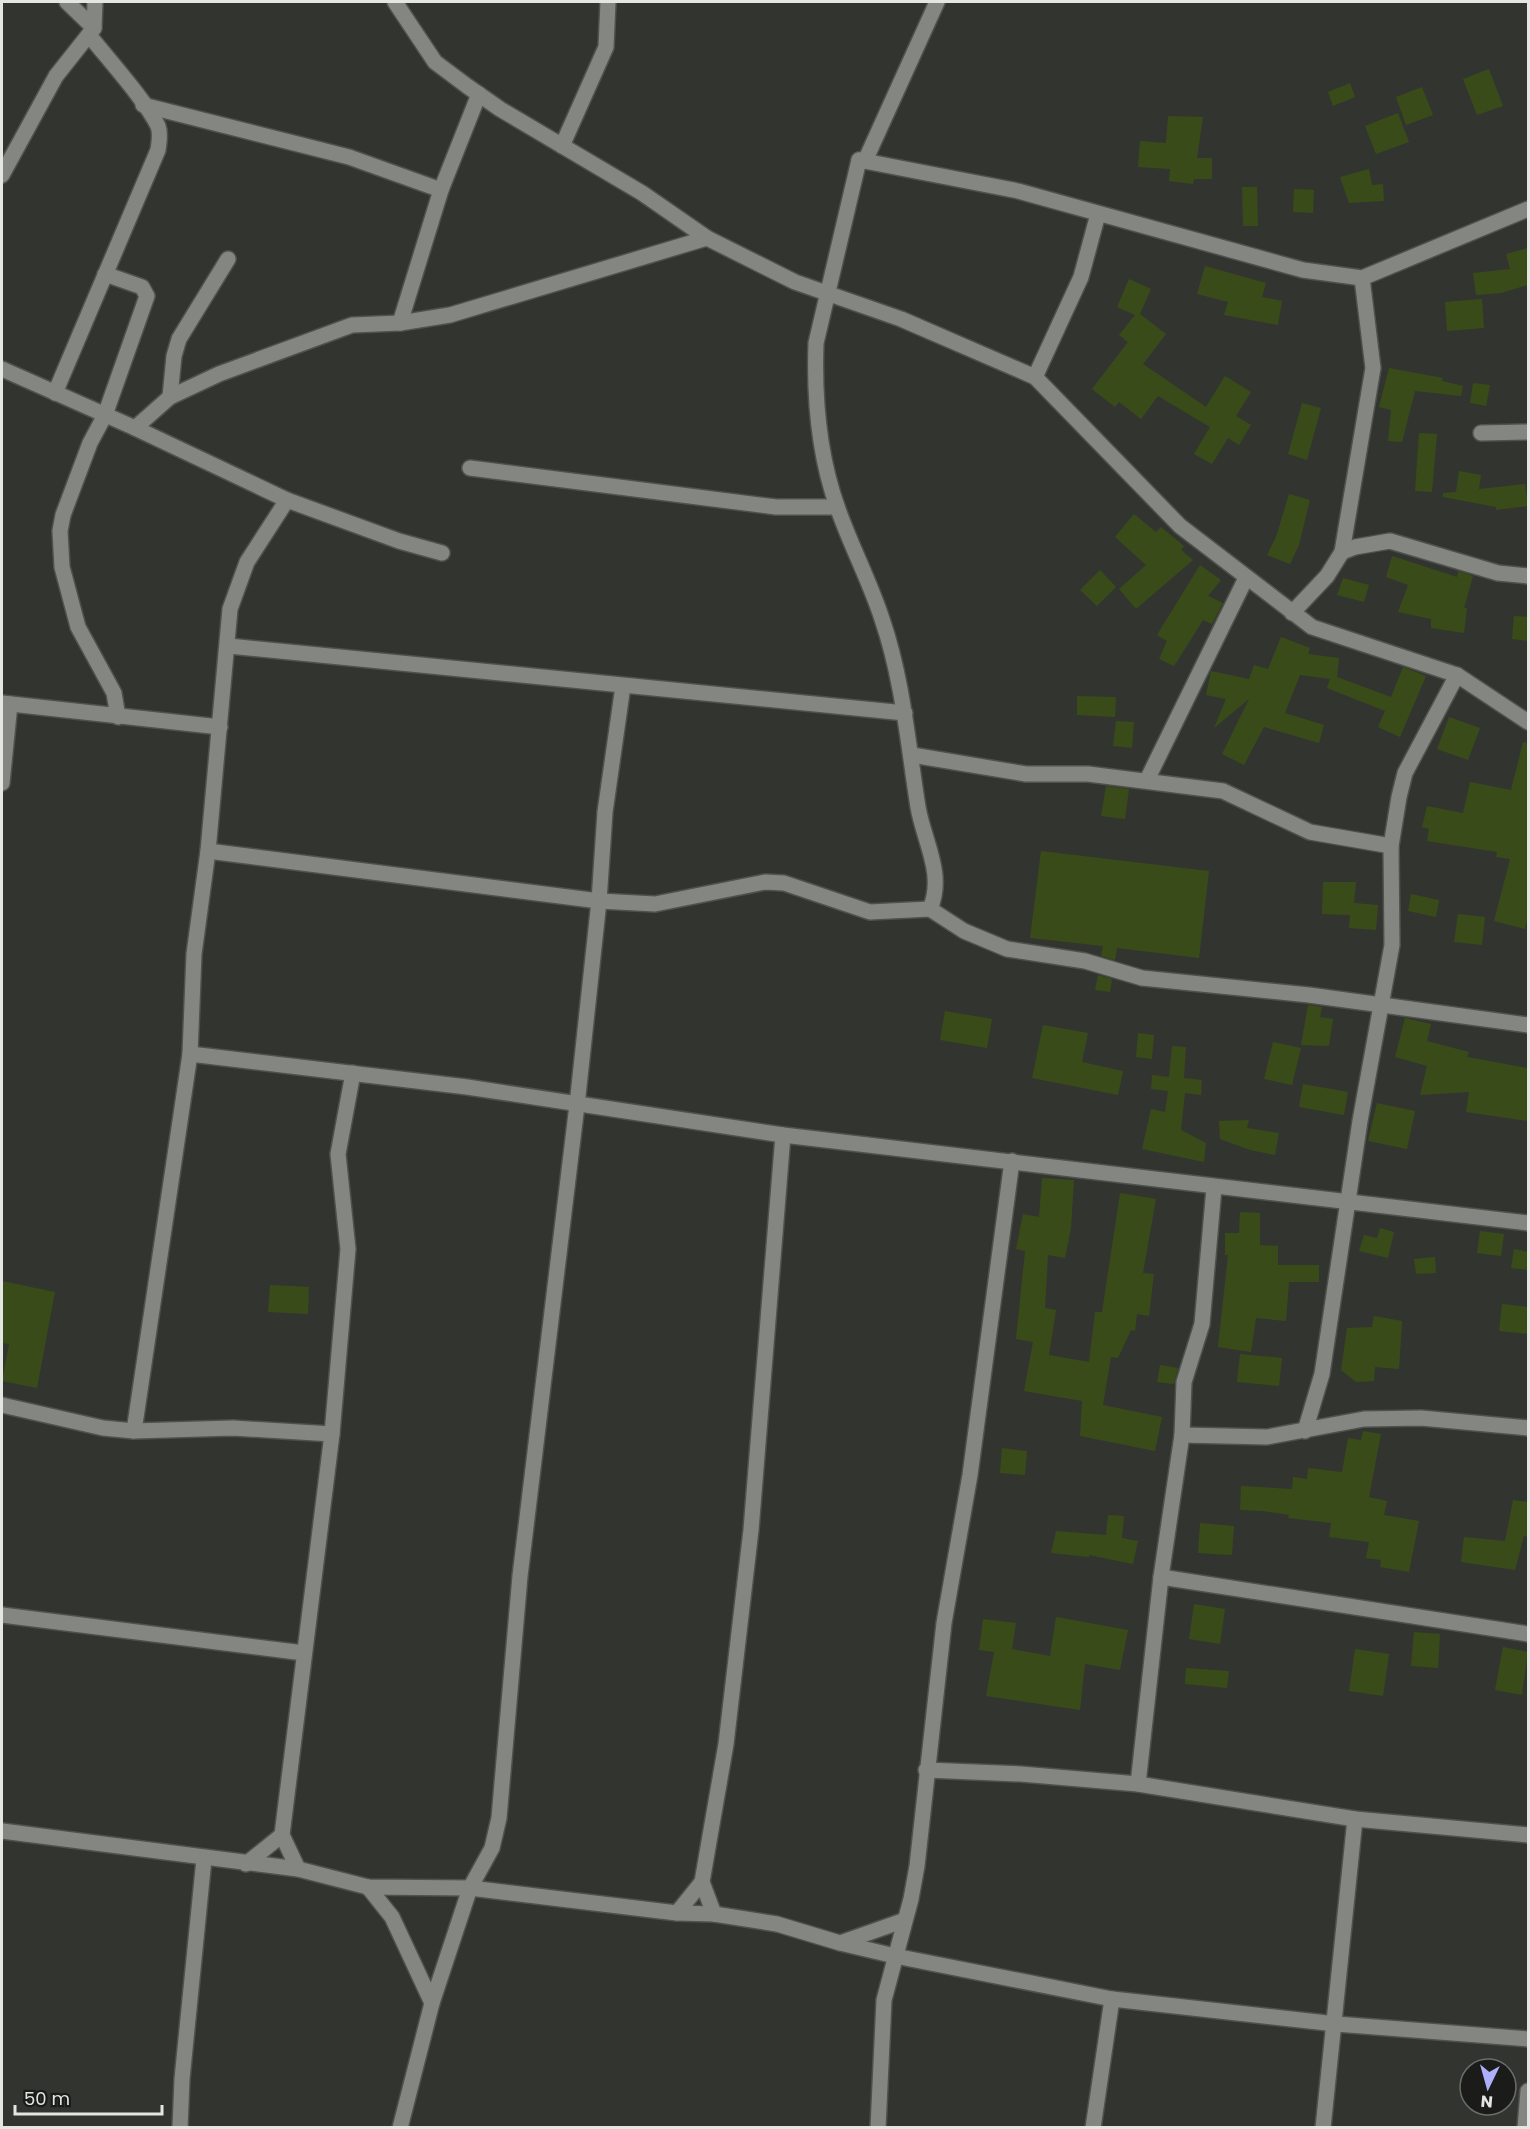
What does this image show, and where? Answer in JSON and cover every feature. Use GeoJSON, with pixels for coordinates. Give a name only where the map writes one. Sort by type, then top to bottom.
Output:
{"type":"FeatureCollection","features":[{"type":"Feature","properties":{"kind":"street"},"geometry":{"type":"LineString","coordinates":[[55,393],[158,150],[158,127],[92,31],[67,2]]}},
{"type":"Feature","properties":{"kind":"street"},"geometry":{"type":"LineString","coordinates":[[2,175],[56,76],[92,31],[95,2]]}},
{"type":"Feature","properties":{"kind":"street"},"geometry":{"type":"LineString","coordinates":[[394,2],[435,62],[479,94],[642,193],[706,238],[795,282],[901,319],[1035,377],[1180,526],[1312,627],[1457,675],[1528,722]]}},
{"type":"Feature","properties":{"kind":"street"},"geometry":{"type":"LineString","coordinates":[[562,146],[606,47],[608,2]]}},
{"type":"Feature","properties":{"kind":"street"},"geometry":{"type":"LineString","coordinates":[[859,160],[865,161],[937,2]]}},
{"type":"Feature","properties":{"kind":"street"},"geometry":{"type":"LineString","coordinates":[[400,323],[441,190],[479,94]]}},
{"type":"Feature","properties":{"kind":"street"},"geometry":{"type":"LineString","coordinates":[[143,105],[330,152],[441,190]]}},
{"type":"Feature","properties":{"kind":"street"},"geometry":{"type":"LineString","coordinates":[[859,160],[1018,191],[1303,270],[1362,278],[1528,209]]}},
{"type":"Feature","properties":{"kind":"street"},"geometry":{"type":"LineString","coordinates":[[859,160],[816,343],[817,419],[837,507],[883,620],[912,755],[919,810],[931,847],[936,880],[930,909]]}},
{"type":"Feature","properties":{"kind":"street"},"geometry":{"type":"LineString","coordinates":[[1035,377],[1081,277],[1098,213]]}},
{"type":"Feature","properties":{"kind":"street"},"geometry":{"type":"LineString","coordinates":[[135,428],[170,397],[219,374],[352,325],[400,323],[489,306],[565,279],[706,238]]}},
{"type":"Feature","properties":{"kind":"street"},"geometry":{"type":"LineString","coordinates":[[170,397],[174,356],[179,339],[228,259]]}},
{"type":"Feature","properties":{"kind":"street"},"geometry":{"type":"LineString","coordinates":[[105,274],[142,287],[147,296],[105,416],[90,443],[63,515],[61,543],[62,567],[78,627],[114,693],[118,717]]}},
{"type":"Feature","properties":{"kind":"street"},"geometry":{"type":"LineString","coordinates":[[1292,613],[1327,576],[1342,552],[1373,368],[1362,278]]}},
{"type":"Feature","properties":{"kind":"street"},"geometry":{"type":"LineString","coordinates":[[2,369],[135,428],[287,500],[399,541],[442,553]]}},
{"type":"Feature","properties":{"kind":"street"},"geometry":{"type":"LineString","coordinates":[[1480,433],[1528,432]]}},
{"type":"Feature","properties":{"kind":"street"},"geometry":{"type":"LineString","coordinates":[[470,468],[776,507],[837,507]]}},
{"type":"Feature","properties":{"kind":"street"},"geometry":{"type":"LineString","coordinates":[[134,1431],[190,1054],[194,954],[208,851],[229,646],[230,609],[247,562],[287,500]]}},
{"type":"Feature","properties":{"kind":"street"},"geometry":{"type":"LineString","coordinates":[[1342,552],[1355,547],[1390,541],[1498,573],[1528,576]]}},
{"type":"Feature","properties":{"kind":"street"},"geometry":{"type":"LineString","coordinates":[[1147,780],[1246,578]]}},
{"type":"Feature","properties":{"kind":"street"},"geometry":{"type":"LineString","coordinates":[[229,646],[904,714]]}},
{"type":"Feature","properties":{"kind":"street"},"geometry":{"type":"LineString","coordinates":[[1305,1431],[1322,1374],[1380,1004],[1392,945],[1391,846],[1405,773],[1457,675]]}},
{"type":"Feature","properties":{"kind":"street"},"geometry":{"type":"LineString","coordinates":[[400,2127],[432,2003],[470,1888],[492,1848],[499,1818],[520,1576],[577,1105],[599,901],[605,812],[623,686]]}},
{"type":"Feature","properties":{"kind":"street"},"geometry":{"type":"LineString","coordinates":[[2,783],[6,703],[220,727]]}},
{"type":"Feature","properties":{"kind":"street"},"geometry":{"type":"LineString","coordinates":[[912,755],[1026,774],[1089,774],[1147,780],[1234,794],[1287,824],[1310,832],[1391,846]]}},
{"type":"Feature","properties":{"kind":"street"},"geometry":{"type":"LineString","coordinates":[[208,851],[599,901],[655,904],[765,882],[784,883],[870,912],[930,909],[964,931],[1007,949],[1085,961],[1142,978],[1380,1004],[1528,1025]]}},
{"type":"Feature","properties":{"kind":"street"},"geometry":{"type":"LineString","coordinates":[[190,1054],[467,1087],[783,1135],[1012,1161],[1214,1188],[1348,1201],[1528,1223]]}},
{"type":"Feature","properties":{"kind":"street"},"geometry":{"type":"LineString","coordinates":[[298,1869],[282,1835],[332,1434],[348,1249],[338,1154],[352,1073]]}},
{"type":"Feature","properties":{"kind":"street"},"geometry":{"type":"LineString","coordinates":[[677,1913],[702,1882],[726,1744],[751,1530],[783,1135]]}},
{"type":"Feature","properties":{"kind":"street"},"geometry":{"type":"LineString","coordinates":[[878,2127],[884,2000],[917,1866],[944,1623],[970,1475],[1012,1161]]}},
{"type":"Feature","properties":{"kind":"street"},"geometry":{"type":"LineString","coordinates":[[1138,1785],[1161,1577],[1182,1435],[1184,1382],[1202,1324],[1214,1188]]}},
{"type":"Feature","properties":{"kind":"street"},"geometry":{"type":"LineString","coordinates":[[2,1405],[103,1428],[134,1431],[233,1428],[285,1429],[332,1434]]}},
{"type":"Feature","properties":{"kind":"street"},"geometry":{"type":"LineString","coordinates":[[1182,1435],[1267,1437],[1364,1419],[1409,1418],[1528,1428]]}},
{"type":"Feature","properties":{"kind":"street"},"geometry":{"type":"LineString","coordinates":[[1161,1577],[1528,1634]]}},
{"type":"Feature","properties":{"kind":"street"},"geometry":{"type":"LineString","coordinates":[[2,1615],[304,1653]]}},
{"type":"Feature","properties":{"kind":"street"},"geometry":{"type":"LineString","coordinates":[[927,1770],[1021,1774],[1138,1785],[1354,1819],[1528,1836]]}},
{"type":"Feature","properties":{"kind":"street"},"geometry":{"type":"LineString","coordinates":[[1323,2127],[1336,2024],[1354,1819]]}},
{"type":"Feature","properties":{"kind":"street"},"geometry":{"type":"LineString","coordinates":[[2,1831],[204,1859],[298,1869],[368,1887],[470,1888],[677,1913],[714,1914],[777,1924],[840,1943],[895,1956],[1073,1989],[1112,1999],[1336,2024],[1528,2039]]}},
{"type":"Feature","properties":{"kind":"street"},"geometry":{"type":"LineString","coordinates":[[246,1864],[282,1835]]}},
{"type":"Feature","properties":{"kind":"street"},"geometry":{"type":"LineString","coordinates":[[180,2127],[182,2079],[204,1859]]}},
{"type":"Feature","properties":{"kind":"street"},"geometry":{"type":"LineString","coordinates":[[702,1882],[714,1914]]}},
{"type":"Feature","properties":{"kind":"street"},"geometry":{"type":"LineString","coordinates":[[368,1887],[392,1917],[432,2003]]}},
{"type":"Feature","properties":{"kind":"street"},"geometry":{"type":"LineString","coordinates":[[840,1943],[905,1920]]}},
{"type":"Feature","properties":{"kind":"street"},"geometry":{"type":"LineString","coordinates":[[1093,2127],[1112,1999]]}},
{"type":"Feature","properties":{"kind":"street"},"geometry":{"type":"LineString","coordinates":[[1525,2127],[1528,2091]]}},
{"type":"Feature","properties":{"kind":"building"},"geometry":{"type":"Polygon","coordinates":[[[1489,69],[1503,106],[1477,115],[1463,79],[1489,69]]]}},
{"type":"Feature","properties":{"kind":"building"},"geometry":{"type":"Polygon","coordinates":[[[1350,83],[1355,97],[1333,106],[1328,92],[1350,83]]]}},
{"type":"Feature","properties":{"kind":"building"},"geometry":{"type":"Polygon","coordinates":[[[1422,87],[1433,115],[1406,125],[1396,97],[1422,87]]]}},
{"type":"Feature","properties":{"kind":"building"},"geometry":{"type":"Polygon","coordinates":[[[1398,113],[1409,142],[1376,154],[1365,126],[1398,113]]]}},
{"type":"Feature","properties":{"kind":"building"},"geometry":{"type":"Polygon","coordinates":[[[1168,116],[1203,117],[1197,158],[1212,158],[1212,179],[1194,179],[1193,184],[1169,181],[1170,169],[1138,167],[1140,141],[1166,143],[1168,116]]]}},
{"type":"Feature","properties":{"kind":"building"},"geometry":{"type":"Polygon","coordinates":[[[1369,169],[1372,185],[1383,184],[1384,201],[1349,203],[1340,177],[1369,169]]]}},
{"type":"Feature","properties":{"kind":"building"},"geometry":{"type":"Polygon","coordinates":[[[1242,187],[1257,187],[1258,226],[1243,226],[1242,187]]]}},
{"type":"Feature","properties":{"kind":"building"},"geometry":{"type":"Polygon","coordinates":[[[1294,189],[1314,190],[1313,213],[1293,212],[1294,189]]]}},
{"type":"Feature","properties":{"kind":"building"},"geometry":{"type":"Polygon","coordinates":[[[1528,248],[1528,285],[1501,293],[1476,295],[1473,273],[1510,269],[1506,254],[1528,248]]]}},
{"type":"Feature","properties":{"kind":"building"},"geometry":{"type":"Polygon","coordinates":[[[1205,266],[1266,283],[1262,297],[1282,301],[1278,325],[1224,315],[1228,302],[1197,294],[1205,266]]]}},
{"type":"Feature","properties":{"kind":"building"},"geometry":{"type":"Polygon","coordinates":[[[1129,279],[1151,289],[1140,314],[1166,334],[1143,364],[1206,407],[1225,376],[1251,392],[1236,416],[1251,425],[1239,445],[1228,438],[1212,464],[1194,454],[1210,427],[1158,396],[1141,419],[1119,402],[1115,407],[1092,389],[1128,342],[1119,335],[1135,315],[1117,307],[1129,279]]]}},
{"type":"Feature","properties":{"kind":"building"},"geometry":{"type":"Polygon","coordinates":[[[1482,299],[1484,328],[1447,331],[1445,302],[1482,299]]]}},
{"type":"Feature","properties":{"kind":"building"},"geometry":{"type":"Polygon","coordinates":[[[1389,368],[1443,378],[1442,381],[1463,386],[1461,396],[1415,391],[1402,442],[1388,441],[1391,410],[1379,407],[1389,368]]]}},
{"type":"Feature","properties":{"kind":"building"},"geometry":{"type":"Polygon","coordinates":[[[1473,383],[1490,385],[1486,406],[1470,403],[1473,383]]]}},
{"type":"Feature","properties":{"kind":"building"},"geometry":{"type":"Polygon","coordinates":[[[1302,403],[1321,408],[1307,460],[1288,454],[1302,403]]]}},
{"type":"Feature","properties":{"kind":"building"},"geometry":{"type":"Polygon","coordinates":[[[1419,433],[1437,434],[1432,492],[1415,491],[1419,433]]]}},
{"type":"Feature","properties":{"kind":"building"},"geometry":{"type":"Polygon","coordinates":[[[1459,471],[1481,475],[1479,489],[1525,484],[1528,506],[1496,510],[1496,507],[1443,497],[1443,493],[1456,492],[1459,471]]]}},
{"type":"Feature","properties":{"kind":"building"},"geometry":{"type":"Polygon","coordinates":[[[1289,494],[1310,500],[1299,545],[1290,564],[1267,555],[1276,537],[1289,494]]]}},
{"type":"Feature","properties":{"kind":"building"},"geometry":{"type":"Polygon","coordinates":[[[1134,514],[1156,532],[1161,527],[1184,546],[1181,550],[1193,560],[1136,609],[1119,589],[1146,565],[1115,537],[1134,514]]]}},
{"type":"Feature","properties":{"kind":"building"},"geometry":{"type":"Polygon","coordinates":[[[1392,556],[1457,577],[1458,571],[1473,576],[1464,608],[1467,608],[1464,633],[1431,628],[1431,619],[1398,612],[1408,585],[1386,577],[1392,556]]]}},
{"type":"Feature","properties":{"kind":"building"},"geometry":{"type":"Polygon","coordinates":[[[1200,565],[1221,580],[1208,596],[1223,603],[1212,624],[1203,620],[1174,666],[1159,659],[1167,641],[1157,635],[1200,565]]]}},
{"type":"Feature","properties":{"kind":"building"},"geometry":{"type":"Polygon","coordinates":[[[1100,570],[1116,587],[1097,606],[1080,590],[1100,570]]]}},
{"type":"Feature","properties":{"kind":"building"},"geometry":{"type":"Polygon","coordinates":[[[1343,578],[1369,585],[1364,602],[1337,595],[1343,578]]]}},
{"type":"Feature","properties":{"kind":"building"},"geometry":{"type":"Polygon","coordinates":[[[1514,616],[1528,617],[1528,641],[1512,639],[1514,616]]]}},
{"type":"Feature","properties":{"kind":"building"},"geometry":{"type":"Polygon","coordinates":[[[1281,637],[1310,648],[1308,654],[1339,658],[1337,677],[1391,697],[1403,667],[1426,676],[1400,737],[1378,727],[1385,711],[1327,688],[1330,679],[1300,675],[1285,713],[1324,725],[1319,743],[1264,727],[1244,765],[1222,754],[1249,699],[1214,728],[1226,699],[1206,695],[1211,671],[1249,679],[1254,665],[1268,669],[1281,637]]]}},
{"type":"Feature","properties":{"kind":"building"},"geometry":{"type":"Polygon","coordinates":[[[1077,696],[1116,697],[1115,717],[1077,715],[1077,696]]]}},
{"type":"Feature","properties":{"kind":"building"},"geometry":{"type":"Polygon","coordinates":[[[1449,717],[1480,728],[1468,760],[1437,749],[1449,717]]]}},
{"type":"Feature","properties":{"kind":"building"},"geometry":{"type":"Polygon","coordinates":[[[1116,721],[1134,722],[1132,748],[1113,746],[1116,721]]]}},
{"type":"Feature","properties":{"kind":"building"},"geometry":{"type":"Polygon","coordinates":[[[1523,742],[1528,743],[1528,916],[1525,929],[1494,921],[1510,859],[1496,857],[1497,852],[1427,841],[1429,829],[1422,827],[1427,806],[1463,813],[1470,782],[1511,790],[1523,742]]]}},
{"type":"Feature","properties":{"kind":"building"},"geometry":{"type":"Polygon","coordinates":[[[1106,786],[1129,789],[1125,819],[1101,816],[1106,786]]]}},
{"type":"Feature","properties":{"kind":"building"},"geometry":{"type":"Polygon","coordinates":[[[1041,851],[1209,871],[1199,958],[1117,948],[1115,960],[1101,956],[1103,946],[1030,938],[1041,851]]]}},
{"type":"Feature","properties":{"kind":"building"},"geometry":{"type":"Polygon","coordinates":[[[1323,882],[1356,882],[1354,903],[1378,905],[1376,930],[1349,928],[1350,915],[1322,914],[1323,882]]]}},
{"type":"Feature","properties":{"kind":"building"},"geometry":{"type":"Polygon","coordinates":[[[1411,894],[1439,900],[1436,917],[1408,911],[1411,894]]]}},
{"type":"Feature","properties":{"kind":"building"},"geometry":{"type":"Polygon","coordinates":[[[1458,914],[1485,917],[1482,945],[1454,942],[1458,914]]]}},
{"type":"Feature","properties":{"kind":"building"},"geometry":{"type":"Polygon","coordinates":[[[1098,975],[1112,979],[1110,992],[1095,990],[1098,975]]]}},
{"type":"Feature","properties":{"kind":"building"},"geometry":{"type":"Polygon","coordinates":[[[1308,1005],[1322,1007],[1320,1017],[1333,1019],[1329,1046],[1301,1045],[1308,1005]]]}},
{"type":"Feature","properties":{"kind":"building"},"geometry":{"type":"Polygon","coordinates":[[[945,1011],[992,1019],[987,1048],[940,1040],[945,1011]]]}},
{"type":"Feature","properties":{"kind":"building"},"geometry":{"type":"Polygon","coordinates":[[[1405,1018],[1431,1024],[1427,1041],[1469,1052],[1467,1057],[1528,1068],[1528,1121],[1466,1112],[1469,1092],[1420,1095],[1427,1066],[1395,1057],[1405,1018]]]}},
{"type":"Feature","properties":{"kind":"building"},"geometry":{"type":"Polygon","coordinates":[[[1043,1025],[1088,1033],[1082,1062],[1123,1071],[1118,1095],[1032,1078],[1043,1025]]]}},
{"type":"Feature","properties":{"kind":"building"},"geometry":{"type":"Polygon","coordinates":[[[1138,1033],[1154,1035],[1152,1059],[1136,1057],[1138,1033]]]}},
{"type":"Feature","properties":{"kind":"building"},"geometry":{"type":"Polygon","coordinates":[[[1273,1042],[1301,1048],[1292,1085],[1264,1079],[1273,1042]]]}},
{"type":"Feature","properties":{"kind":"building"},"geometry":{"type":"Polygon","coordinates":[[[1172,1046],[1186,1047],[1184,1078],[1202,1080],[1201,1095],[1185,1093],[1181,1130],[1206,1143],[1204,1162],[1142,1149],[1151,1109],[1165,1112],[1168,1091],[1151,1089],[1152,1075],[1169,1077],[1172,1046]]]}},
{"type":"Feature","properties":{"kind":"building"},"geometry":{"type":"Polygon","coordinates":[[[1303,1084],[1348,1092],[1344,1115],[1299,1107],[1303,1084]]]}},
{"type":"Feature","properties":{"kind":"building"},"geometry":{"type":"Polygon","coordinates":[[[1377,1103],[1415,1111],[1407,1149],[1368,1141],[1377,1103]]]}},
{"type":"Feature","properties":{"kind":"building"},"geometry":{"type":"Polygon","coordinates":[[[1249,1120],[1247,1128],[1279,1133],[1275,1155],[1250,1150],[1220,1139],[1219,1121],[1249,1120]]]}},
{"type":"Feature","properties":{"kind":"building"},"geometry":{"type":"Polygon","coordinates":[[[1042,1178],[1074,1180],[1071,1228],[1065,1258],[1048,1255],[1045,1308],[1056,1310],[1049,1355],[1089,1362],[1095,1312],[1102,1312],[1120,1193],[1156,1199],[1143,1273],[1154,1274],[1149,1316],[1137,1314],[1135,1331],[1131,1330],[1118,1358],[1111,1357],[1103,1405],[1162,1417],[1155,1451],[1080,1436],[1082,1401],[1024,1391],[1033,1342],[1016,1339],[1025,1251],[1016,1249],[1023,1214],[1039,1217],[1042,1178]]]}},
{"type":"Feature","properties":{"kind":"building"},"geometry":{"type":"Polygon","coordinates":[[[1240,1212],[1260,1213],[1260,1245],[1278,1246],[1278,1265],[1319,1265],[1319,1282],[1289,1282],[1286,1321],[1256,1318],[1251,1352],[1218,1347],[1228,1255],[1225,1255],[1225,1233],[1239,1233],[1240,1212]]]}},
{"type":"Feature","properties":{"kind":"building"},"geometry":{"type":"Polygon","coordinates":[[[1380,1228],[1394,1232],[1388,1258],[1359,1251],[1364,1235],[1377,1238],[1380,1228]]]}},
{"type":"Feature","properties":{"kind":"building"},"geometry":{"type":"Polygon","coordinates":[[[1480,1231],[1504,1234],[1501,1256],[1477,1253],[1480,1231]]]}},
{"type":"Feature","properties":{"kind":"building"},"geometry":{"type":"Polygon","coordinates":[[[1514,1249],[1528,1252],[1528,1270],[1511,1268],[1514,1249]]]}},
{"type":"Feature","properties":{"kind":"building"},"geometry":{"type":"Polygon","coordinates":[[[1435,1257],[1436,1273],[1416,1274],[1414,1259],[1435,1257]]]}},
{"type":"Feature","properties":{"kind":"building"},"geometry":{"type":"Polygon","coordinates":[[[2,1281],[55,1292],[37,1388],[2,1381],[9,1344],[2,1343],[2,1281]]]}},
{"type":"Feature","properties":{"kind":"building"},"geometry":{"type":"Polygon","coordinates":[[[270,1285],[309,1287],[308,1314],[268,1312],[270,1285]]]}},
{"type":"Feature","properties":{"kind":"building"},"geometry":{"type":"Polygon","coordinates":[[[1502,1304],[1528,1307],[1528,1334],[1499,1331],[1502,1304]]]}},
{"type":"Feature","properties":{"kind":"building"},"geometry":{"type":"Polygon","coordinates":[[[1374,1316],[1402,1321],[1399,1369],[1375,1367],[1374,1381],[1356,1382],[1341,1370],[1347,1328],[1372,1327],[1374,1316]]]}},
{"type":"Feature","properties":{"kind":"building"},"geometry":{"type":"Polygon","coordinates":[[[1240,1354],[1282,1358],[1279,1386],[1237,1382],[1240,1354]]]}},
{"type":"Feature","properties":{"kind":"building"},"geometry":{"type":"Polygon","coordinates":[[[1160,1365],[1178,1368],[1174,1384],[1157,1382],[1160,1365]]]}},
{"type":"Feature","properties":{"kind":"building"},"geometry":{"type":"Polygon","coordinates":[[[1363,1431],[1381,1434],[1369,1497],[1387,1501],[1384,1515],[1419,1521],[1409,1572],[1380,1567],[1381,1560],[1366,1558],[1369,1542],[1329,1537],[1331,1523],[1288,1518],[1289,1515],[1263,1511],[1240,1510],[1241,1486],[1292,1489],[1293,1477],[1307,1479],[1308,1468],[1342,1472],[1348,1438],[1361,1440],[1363,1431]]]}},
{"type":"Feature","properties":{"kind":"building"},"geometry":{"type":"Polygon","coordinates":[[[1002,1448],[1027,1451],[1025,1475],[1000,1473],[1002,1448]]]}},
{"type":"Feature","properties":{"kind":"building"},"geometry":{"type":"Polygon","coordinates":[[[1513,1500],[1528,1502],[1528,1537],[1524,1536],[1515,1570],[1461,1562],[1464,1537],[1505,1541],[1513,1500]]]}},
{"type":"Feature","properties":{"kind":"building"},"geometry":{"type":"Polygon","coordinates":[[[1108,1515],[1124,1516],[1122,1538],[1138,1541],[1133,1564],[1089,1555],[1089,1557],[1051,1553],[1056,1531],[1106,1535],[1108,1515]]]}},
{"type":"Feature","properties":{"kind":"building"},"geometry":{"type":"Polygon","coordinates":[[[1200,1523],[1234,1526],[1232,1555],[1198,1553],[1200,1523]]]}},
{"type":"Feature","properties":{"kind":"building"},"geometry":{"type":"Polygon","coordinates":[[[1194,1604],[1225,1609],[1220,1644],[1189,1639],[1194,1604]]]}},
{"type":"Feature","properties":{"kind":"building"},"geometry":{"type":"Polygon","coordinates":[[[1056,1617],[1128,1630],[1120,1670],[1085,1664],[1080,1710],[986,1696],[994,1652],[979,1650],[983,1619],[1016,1623],[1012,1649],[1050,1656],[1056,1617]]]}},
{"type":"Feature","properties":{"kind":"building"},"geometry":{"type":"Polygon","coordinates":[[[1414,1632],[1440,1634],[1438,1668],[1411,1666],[1414,1632]]]}},
{"type":"Feature","properties":{"kind":"building"},"geometry":{"type":"Polygon","coordinates":[[[1503,1647],[1528,1652],[1522,1695],[1495,1690],[1503,1647]]]}},
{"type":"Feature","properties":{"kind":"building"},"geometry":{"type":"Polygon","coordinates":[[[1355,1649],[1389,1654],[1383,1696],[1349,1691],[1355,1649]]]}},
{"type":"Feature","properties":{"kind":"building"},"geometry":{"type":"Polygon","coordinates":[[[1186,1668],[1229,1671],[1227,1688],[1185,1684],[1186,1668]]]}}]}
